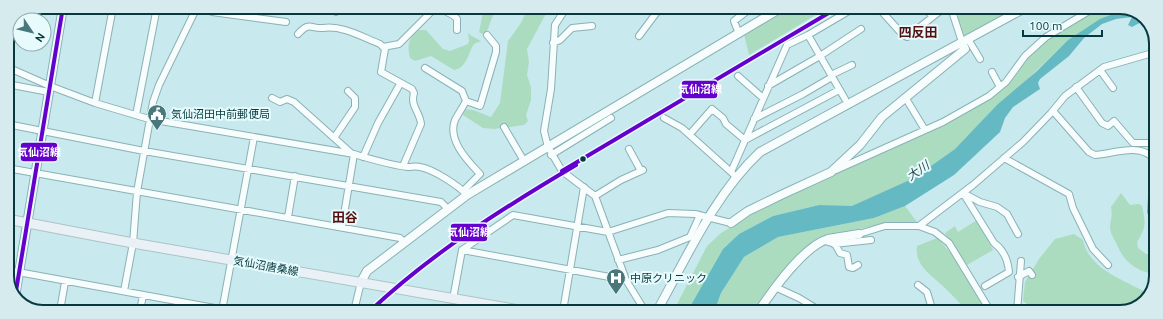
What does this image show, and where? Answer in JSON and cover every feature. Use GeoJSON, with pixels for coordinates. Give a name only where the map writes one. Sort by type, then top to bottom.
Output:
{"type":"FeatureCollection","features":[{"type":"Feature","properties":{"kind":"main road","name":"気仙沼唐桑線"},"geometry":{"type":"LineString","coordinates":[[14,220],[133,243],[489,305]]}},
{"type":"Feature","properties":{"kind":"street"},"geometry":{"type":"LineString","coordinates":[[17,287],[26,222],[62,14]]}},
{"type":"Feature","properties":{"kind":"street"},"geometry":{"type":"LineString","coordinates":[[95,104],[112,14]]}},
{"type":"Feature","properties":{"kind":"street"},"geometry":{"type":"LineString","coordinates":[[136,115],[156,14]]}},
{"type":"Feature","properties":{"kind":"street"},"geometry":{"type":"LineString","coordinates":[[124,291],[133,243],[137,192],[149,119],[159,85],[194,14]]}},
{"type":"Feature","properties":{"kind":"street"},"geometry":{"type":"LineString","coordinates":[[227,14],[286,22]]}},
{"type":"Feature","properties":{"kind":"street"},"geometry":{"type":"LineString","coordinates":[[298,34],[310,25],[323,28],[327,26],[337,27],[383,47],[399,44],[431,14]]}},
{"type":"Feature","properties":{"kind":"street"},"geometry":{"type":"LineString","coordinates":[[451,14],[458,19],[457,30]]}},
{"type":"Feature","properties":{"kind":"street"},"geometry":{"type":"LineString","coordinates":[[562,14],[555,25],[551,89],[544,131],[550,151],[562,171],[595,196],[626,280],[641,305]]}},
{"type":"Feature","properties":{"kind":"street"},"geometry":{"type":"LineString","coordinates":[[639,36],[656,14]]}},
{"type":"Feature","properties":{"kind":"street"},"geometry":{"type":"LineString","coordinates":[[739,34],[734,21],[743,14]]}},
{"type":"Feature","properties":{"kind":"street"},"geometry":{"type":"LineString","coordinates":[[550,151],[771,14]]}},
{"type":"Feature","properties":{"kind":"street"},"geometry":{"type":"LineString","coordinates":[[661,305],[733,174],[745,140],[787,45],[808,35],[844,14]]}},
{"type":"Feature","properties":{"kind":"street"},"geometry":{"type":"LineString","coordinates":[[884,14],[902,34],[907,37],[935,14]]}},
{"type":"Feature","properties":{"kind":"street"},"geometry":{"type":"LineString","coordinates":[[954,14],[965,40],[980,59]]}},
{"type":"Feature","properties":{"kind":"street"},"geometry":{"type":"LineString","coordinates":[[733,174],[760,152],[1015,14]]}},
{"type":"Feature","properties":{"kind":"street"},"geometry":{"type":"LineString","coordinates":[[453,298],[462,250],[513,215],[578,225],[608,232],[668,213],[682,212],[731,223],[774,198],[925,130],[988,96],[1006,82],[1025,56],[1046,37],[1084,14]]}},
{"type":"Feature","properties":{"kind":"street"},"geometry":{"type":"LineString","coordinates":[[553,43],[560,40],[572,28],[592,26]]}},
{"type":"Feature","properties":{"kind":"street"},"geometry":{"type":"LineString","coordinates":[[768,86],[820,56],[861,29]]}},
{"type":"Feature","properties":{"kind":"street"},"geometry":{"type":"LineString","coordinates":[[425,68],[462,91],[466,101],[480,106],[496,52],[496,46],[487,35]]}},
{"type":"Feature","properties":{"kind":"street"},"geometry":{"type":"LineString","coordinates":[[808,35],[845,99]]}},
{"type":"Feature","properties":{"kind":"street"},"geometry":{"type":"LineString","coordinates":[[831,172],[860,145],[882,117],[965,49],[965,40]]}},
{"type":"Feature","properties":{"kind":"street"},"geometry":{"type":"LineString","coordinates":[[383,47],[385,52],[381,72],[400,84],[412,89],[414,93],[412,100],[413,106],[420,118],[421,124],[404,166]]}},
{"type":"Feature","properties":{"kind":"street"},"geometry":{"type":"LineString","coordinates":[[919,226],[963,193],[1004,158],[1053,111],[1065,96],[1076,87],[1104,67],[1149,54]]}},
{"type":"Feature","properties":{"kind":"street"},"geometry":{"type":"LineString","coordinates":[[754,119],[803,94],[852,65]]}},
{"type":"Feature","properties":{"kind":"street"},"geometry":{"type":"LineString","coordinates":[[1100,70],[1113,88]]}},
{"type":"Feature","properties":{"kind":"street"},"geometry":{"type":"LineString","coordinates":[[14,71],[49,89],[149,119],[352,154],[404,166],[419,166],[431,170],[465,193]]}},
{"type":"Feature","properties":{"kind":"street"},"geometry":{"type":"LineString","coordinates":[[992,72],[1000,86]]}},
{"type":"Feature","properties":{"kind":"street"},"geometry":{"type":"LineString","coordinates":[[738,76],[763,98]]}},
{"type":"Feature","properties":{"kind":"street"},"geometry":{"type":"LineString","coordinates":[[363,157],[378,123],[400,84]]}},
{"type":"Feature","properties":{"kind":"street"},"geometry":{"type":"LineString","coordinates":[[14,85],[49,89]]}},
{"type":"Feature","properties":{"kind":"street"},"geometry":{"type":"LineString","coordinates":[[1076,87],[1102,123],[1108,126],[1114,121],[1133,143],[1149,143]]}},
{"type":"Feature","properties":{"kind":"street"},"geometry":{"type":"LineString","coordinates":[[745,140],[839,90]]}},
{"type":"Feature","properties":{"kind":"street"},"geometry":{"type":"LineString","coordinates":[[334,138],[355,107],[355,98],[348,91]]}},
{"type":"Feature","properties":{"kind":"street"},"geometry":{"type":"LineString","coordinates":[[905,97],[925,130]]}},
{"type":"Feature","properties":{"kind":"street"},"geometry":{"type":"LineString","coordinates":[[272,98],[280,102],[288,99],[294,102],[352,154]]}},
{"type":"Feature","properties":{"kind":"street"},"geometry":{"type":"LineString","coordinates":[[355,305],[361,282],[367,271],[448,208],[465,193],[480,174],[466,158],[457,143],[453,131],[455,121],[466,101]]}},
{"type":"Feature","properties":{"kind":"street"},"geometry":{"type":"LineString","coordinates":[[690,134],[712,109],[723,118],[726,124],[745,140]]}},
{"type":"Feature","properties":{"kind":"street"},"geometry":{"type":"LineString","coordinates":[[1053,111],[1095,156],[1128,150],[1149,153]]}},
{"type":"Feature","properties":{"kind":"street"},"geometry":{"type":"LineString","coordinates":[[465,193],[524,161],[550,151],[611,118]]}},
{"type":"Feature","properties":{"kind":"street"},"geometry":{"type":"LineString","coordinates":[[664,118],[690,134],[733,174]]}},
{"type":"Feature","properties":{"kind":"street"},"geometry":{"type":"LineString","coordinates":[[14,125],[144,151],[441,202],[448,208]]}},
{"type":"Feature","properties":{"kind":"street"},"geometry":{"type":"LineString","coordinates":[[504,127],[524,161]]}},
{"type":"Feature","properties":{"kind":"street"},"geometry":{"type":"LineString","coordinates":[[223,305],[254,137]]}},
{"type":"Feature","properties":{"kind":"street"},"geometry":{"type":"LineString","coordinates":[[595,196],[621,180],[642,171],[629,150]]}},
{"type":"Feature","properties":{"kind":"street"},"geometry":{"type":"LineString","coordinates":[[342,227],[352,154]]}},
{"type":"Feature","properties":{"kind":"street"},"geometry":{"type":"LineString","coordinates":[[1004,158],[1069,194],[1073,208],[1093,249],[1108,265]]}},
{"type":"Feature","properties":{"kind":"street"},"geometry":{"type":"LineString","coordinates":[[14,169],[342,227],[400,238],[404,242]]}},
{"type":"Feature","properties":{"kind":"street"},"geometry":{"type":"LineString","coordinates":[[288,217],[295,176]]}},
{"type":"Feature","properties":{"kind":"street"},"geometry":{"type":"LineString","coordinates":[[564,305],[584,187]]}},
{"type":"Feature","properties":{"kind":"street"},"geometry":{"type":"LineString","coordinates":[[963,193],[980,202],[997,207],[1007,214],[1018,234]]}},
{"type":"Feature","properties":{"kind":"street"},"geometry":{"type":"LineString","coordinates":[[963,193],[1008,262],[1009,272],[985,286]]}},
{"type":"Feature","properties":{"kind":"street"},"geometry":{"type":"LineString","coordinates":[[618,260],[658,250],[690,237],[700,215]]}},
{"type":"Feature","properties":{"kind":"street"},"geometry":{"type":"LineString","coordinates":[[763,305],[775,287],[806,254],[825,241],[859,234],[885,226],[919,226],[935,232],[949,243],[987,305]]}},
{"type":"Feature","properties":{"kind":"street"},"geometry":{"type":"LineString","coordinates":[[834,244],[871,240]]}},
{"type":"Feature","properties":{"kind":"street"},"geometry":{"type":"LineString","coordinates":[[825,241],[837,245],[840,253],[847,255],[849,267],[853,268],[858,265]]}},
{"type":"Feature","properties":{"kind":"street"},"geometry":{"type":"LineString","coordinates":[[462,250],[570,268],[626,280]]}},
{"type":"Feature","properties":{"kind":"street"},"geometry":{"type":"LineString","coordinates":[[1017,305],[1018,278],[1021,261]]}},
{"type":"Feature","properties":{"kind":"street"},"geometry":{"type":"LineString","coordinates":[[14,271],[65,282],[124,291],[196,305]]}},
{"type":"Feature","properties":{"kind":"street"},"geometry":{"type":"LineString","coordinates":[[1018,278],[1026,271],[1029,271],[1032,275]]}},
{"type":"Feature","properties":{"kind":"street"},"geometry":{"type":"LineString","coordinates":[[61,305],[65,282]]}},
{"type":"Feature","properties":{"kind":"street"},"geometry":{"type":"LineString","coordinates":[[918,285],[927,292],[931,305]]}},
{"type":"Feature","properties":{"kind":"street"},"geometry":{"type":"LineString","coordinates":[[775,287],[800,298],[811,305]]}},
{"type":"Feature","properties":{"kind":"street"},"geometry":{"type":"LineString","coordinates":[[141,305],[143,295]]}},
{"type":"Feature","properties":{"kind":"green space"},"geometry":{"type":"Polygon","coordinates":[[[483,14],[493,14],[487,31],[482,34],[479,32],[483,14]]]}},
{"type":"Feature","properties":{"kind":"green space"},"geometry":{"type":"Polygon","coordinates":[[[525,14],[546,14],[527,49],[529,62],[527,75],[531,87],[531,100],[526,115],[528,121],[524,125],[494,129],[483,128],[463,115],[464,109],[473,110],[491,117],[500,103],[508,41],[521,23],[525,14]]]}},
{"type":"Feature","properties":{"kind":"green space"},"geometry":{"type":"Polygon","coordinates":[[[777,14],[817,14],[749,55],[744,34],[777,14]]]}},
{"type":"Feature","properties":{"kind":"green space"},"geometry":{"type":"Polygon","coordinates":[[[965,14],[1013,14],[968,42],[963,34],[957,16],[965,14]]]}},
{"type":"Feature","properties":{"kind":"green space"},"geometry":{"type":"Polygon","coordinates":[[[1084,14],[1113,14],[1068,40],[955,149],[914,178],[852,207],[819,205],[773,216],[739,234],[723,249],[691,305],[677,305],[707,246],[721,233],[776,200],[943,122],[1006,82],[1027,54],[1046,37],[1084,14]]]}},
{"type":"Feature","properties":{"kind":"green space"},"geometry":{"type":"Polygon","coordinates":[[[419,30],[426,30],[443,49],[450,51],[468,44],[468,32],[470,35],[481,41],[474,44],[467,60],[462,66],[454,70],[431,56],[415,61],[410,58],[409,42],[419,30]]]}},
{"type":"Feature","properties":{"kind":"green space"},"geometry":{"type":"Polygon","coordinates":[[[1121,193],[1130,205],[1139,204],[1142,206],[1144,229],[1137,242],[1138,248],[1146,254],[1149,254],[1149,273],[1132,265],[1120,251],[1110,228],[1112,213],[1111,207],[1121,193]]]}},
{"type":"Feature","properties":{"kind":"green space"},"geometry":{"type":"Polygon","coordinates":[[[905,206],[917,222],[892,222],[831,235],[801,255],[776,279],[758,305],[717,305],[721,293],[744,257],[778,237],[874,218],[905,206]]]}},
{"type":"Feature","properties":{"kind":"green space"},"geometry":{"type":"Polygon","coordinates":[[[977,220],[993,250],[967,265],[945,233],[955,226],[958,232],[977,220]]]}},
{"type":"Feature","properties":{"kind":"green space"},"geometry":{"type":"Polygon","coordinates":[[[1074,234],[1083,240],[1092,259],[1100,267],[1119,279],[1144,292],[1138,299],[1124,305],[1028,305],[1023,301],[1025,282],[1039,259],[1055,239],[1074,234]]]}},
{"type":"Feature","properties":{"kind":"green space"},"geometry":{"type":"Polygon","coordinates":[[[937,238],[966,269],[984,305],[961,305],[921,265],[918,259],[917,246],[937,238]]]}},
{"type":"Feature","properties":{"kind":"water"},"geometry":{"type":"Polygon","coordinates":[[[1113,14],[1120,14],[1133,17],[1140,22],[1132,27],[1128,25],[1132,17],[1116,19],[1102,24],[1084,38],[1069,56],[1040,79],[1038,83],[1040,89],[1013,107],[1005,118],[1000,132],[954,175],[905,206],[874,218],[778,237],[744,257],[721,293],[717,305],[691,305],[723,249],[739,234],[773,216],[819,205],[852,206],[914,178],[955,149],[998,104],[1037,71],[1068,40],[1100,19],[1113,14]]]}},
{"type":"Feature","properties":{"kind":"transit line","name":"気仙沼線"},"geometry":{"type":"LineString","coordinates":[[17,287],[62,14]]}},
{"type":"Feature","properties":{"kind":"transit line","name":"気仙沼線"},"geometry":{"type":"LineString","coordinates":[[562,171],[827,14]]}},
{"type":"Feature","properties":{"kind":"transit line","name":"気仙沼線"},"geometry":{"type":"LineString","coordinates":[[377,305],[418,270],[469,232],[576,165]]}},
{"type":"Feature","properties":{"kind":"place","name":"気仙沼田中前郵便局"},"geometry":{"type":"Point","coordinates":[157,131]}},
{"type":"Feature","properties":{"kind":"place","name":"中原クリニック"},"geometry":{"type":"Point","coordinates":[616,295]}},
{"type":"Feature","properties":{"kind":"district","name":"四反田"},"geometry":{"type":"Point","coordinates":[918,32]}},
{"type":"Feature","properties":{"kind":"district","name":"田谷"},"geometry":{"type":"Point","coordinates":[345,217]}},
{"type":"Feature","properties":{"kind":"water label","name":"大川"},"geometry":{"type":"Point","coordinates":[918,171]}}]}
